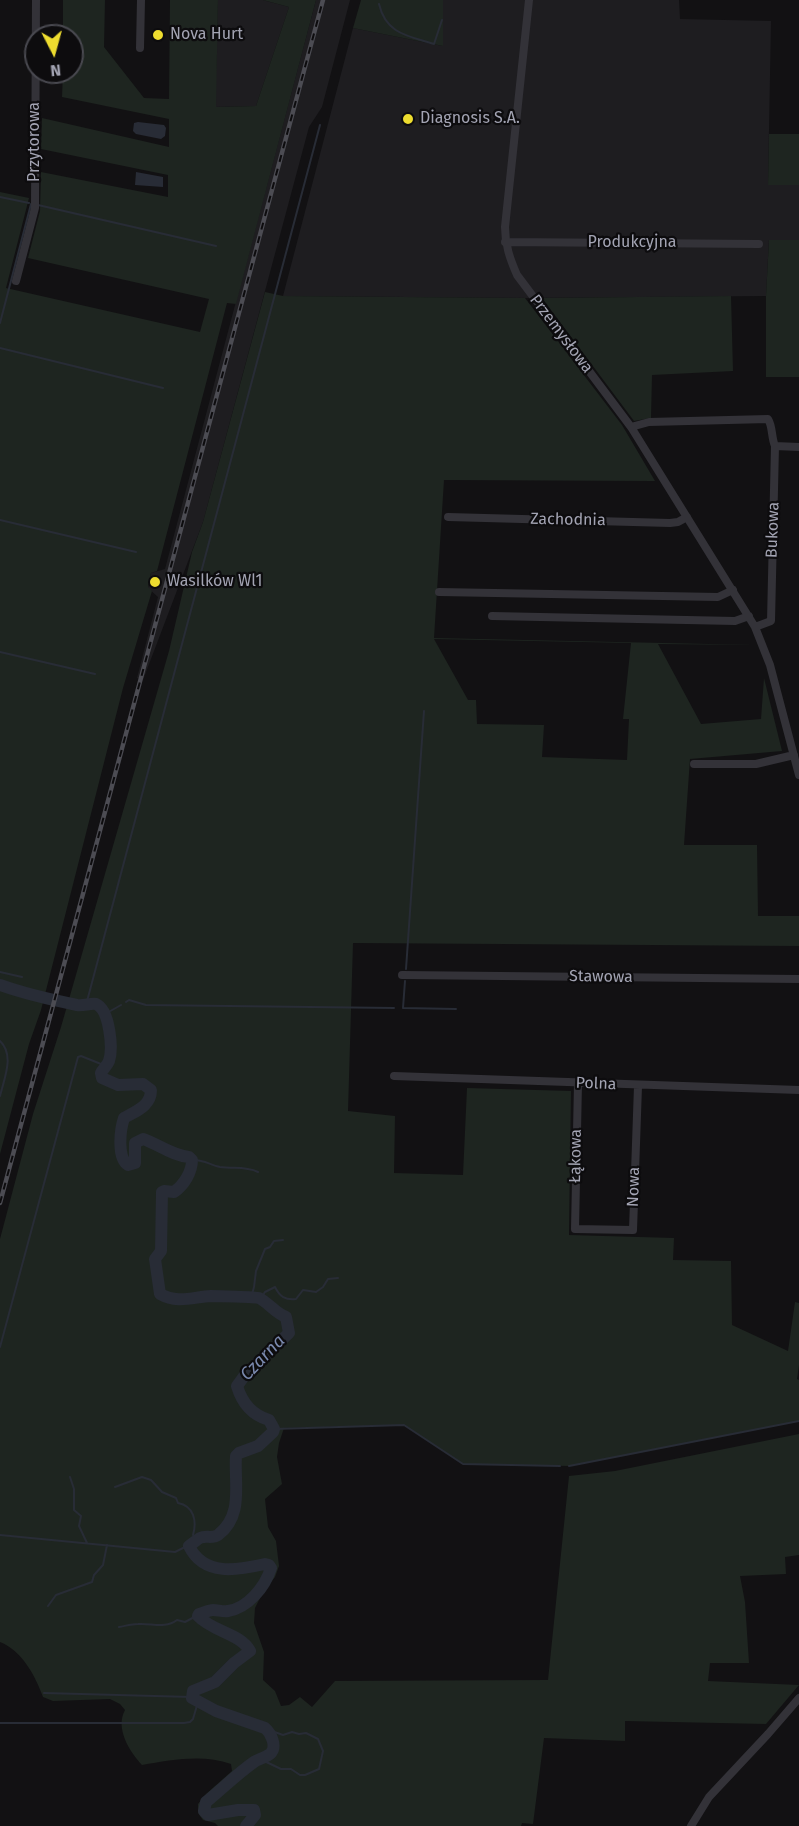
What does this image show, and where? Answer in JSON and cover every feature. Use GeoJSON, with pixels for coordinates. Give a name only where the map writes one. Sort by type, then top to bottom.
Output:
{"type":"FeatureCollection","features":[{"type":"Feature","properties":{"kind":"street","name":"Przytorowa"},"geometry":{"type":"LineString","coordinates":[[16,281],[35,208],[36,0]]}},
{"type":"Feature","properties":{"kind":"street"},"geometry":{"type":"LineString","coordinates":[[140,48],[141,0]]}},
{"type":"Feature","properties":{"kind":"street","name":"Przemysłowa"},"geometry":{"type":"LineString","coordinates":[[529,0],[505,242],[517,275],[631,427],[755,627],[770,665],[799,775]]}},
{"type":"Feature","properties":{"kind":"street","name":"Produkcyjna"},"geometry":{"type":"LineString","coordinates":[[505,242],[759,244]]}},
{"type":"Feature","properties":{"kind":"street"},"geometry":{"type":"LineString","coordinates":[[631,427],[649,422],[768,419],[771,424],[771,438],[775,446],[799,447]]}},
{"type":"Feature","properties":{"kind":"street","name":"Bukowa"},"geometry":{"type":"LineString","coordinates":[[755,627],[771,621],[775,446]]}},
{"type":"Feature","properties":{"kind":"street","name":"Zachodnia"},"geometry":{"type":"LineString","coordinates":[[448,517],[670,523],[687,517]]}},
{"type":"Feature","properties":{"kind":"street"},"geometry":{"type":"LineString","coordinates":[[439,592],[718,597],[733,591]]}},
{"type":"Feature","properties":{"kind":"street"},"geometry":{"type":"LineString","coordinates":[[492,616],[735,621],[748,616]]}},
{"type":"Feature","properties":{"kind":"street"},"geometry":{"type":"LineString","coordinates":[[788,728],[799,726]]}},
{"type":"Feature","properties":{"kind":"street"},"geometry":{"type":"LineString","coordinates":[[694,764],[756,764],[794,755]]}},
{"type":"Feature","properties":{"kind":"street","name":"Stawowa"},"geometry":{"type":"LineString","coordinates":[[402,975],[799,979]]}},
{"type":"Feature","properties":{"kind":"street","name":"Polna"},"geometry":{"type":"LineString","coordinates":[[394,1077],[799,1090]]}},
{"type":"Feature","properties":{"kind":"street","name":"Łąkowa"},"geometry":{"type":"LineString","coordinates":[[574,1229],[578,1083]]}},
{"type":"Feature","properties":{"kind":"street","name":"Nowa"},"geometry":{"type":"LineString","coordinates":[[574,1229],[633,1230],[638,1086]]}},
{"type":"Feature","properties":{"kind":"street"},"geometry":{"type":"LineString","coordinates":[[691,1826],[709,1797],[799,1698]]}},
{"type":"Feature","properties":{"kind":"shaded area"},"geometry":{"type":"Polygon","coordinates":[[[63,0],[105,0],[104,47],[144,98],[169,99],[170,0],[218,0],[216,107],[256,106],[289,7],[263,0],[316,0],[236,304],[227,303],[157,571],[151,573],[148,587],[152,591],[123,688],[41,1010],[29,1044],[0,1154],[0,192],[29,198],[6,288],[200,332],[209,299],[28,258],[40,211],[41,172],[168,197],[168,175],[41,149],[42,118],[169,147],[169,119],[62,97],[63,84],[84,84],[84,24],[63,24],[63,0]]]}},
{"type":"Feature","properties":{"kind":"shaded area"},"geometry":{"type":"Polygon","coordinates":[[[218,0],[263,0],[289,7],[256,106],[215,107],[218,0]]]}},
{"type":"Feature","properties":{"kind":"shaded area"},"geometry":{"type":"Polygon","coordinates":[[[316,0],[350,0],[322,107],[309,127],[203,522],[143,680],[137,678],[158,597],[148,588],[151,573],[165,569],[316,0]]]}},
{"type":"Feature","properties":{"kind":"shaded area"},"geometry":{"type":"Polygon","coordinates":[[[361,0],[443,0],[443,46],[353,28],[361,0]]]}},
{"type":"Feature","properties":{"kind":"shaded area"},"geometry":{"type":"Polygon","coordinates":[[[443,0],[679,0],[680,19],[771,21],[768,185],[799,185],[799,240],[769,240],[766,296],[525,298],[283,296],[353,28],[443,46],[443,0]]]}},
{"type":"Feature","properties":{"kind":"shaded area"},"geometry":{"type":"Polygon","coordinates":[[[134,123],[164,125],[165,136],[161,139],[136,134],[133,131],[134,123]]]}},
{"type":"Feature","properties":{"kind":"shaded area"},"geometry":{"type":"Polygon","coordinates":[[[769,134],[799,134],[799,185],[768,185],[769,134]]]}},
{"type":"Feature","properties":{"kind":"shaded area"},"geometry":{"type":"Polygon","coordinates":[[[136,172],[163,177],[163,187],[135,185],[136,172]]]}},
{"type":"Feature","properties":{"kind":"shaded area"},"geometry":{"type":"Polygon","coordinates":[[[769,240],[799,240],[799,377],[766,377],[769,240]]]}},
{"type":"Feature","properties":{"kind":"shaded area"},"geometry":{"type":"Polygon","coordinates":[[[265,292],[283,296],[525,298],[622,425],[655,481],[444,480],[434,638],[755,645],[658,644],[701,724],[761,719],[764,678],[782,751],[690,759],[684,845],[757,845],[758,916],[799,916],[799,946],[353,943],[348,1111],[395,1116],[394,1173],[463,1175],[467,1088],[571,1091],[569,1235],[674,1238],[673,1260],[731,1261],[732,1325],[788,1351],[795,1302],[799,1303],[797,1379],[799,1380],[799,1421],[569,1466],[463,1464],[404,1425],[284,1428],[277,1457],[282,1484],[265,1499],[268,1527],[276,1541],[279,1566],[275,1577],[263,1592],[255,1608],[254,1623],[264,1652],[263,1680],[275,1691],[281,1706],[289,1705],[300,1697],[312,1707],[335,1681],[548,1680],[569,1476],[615,1471],[799,1434],[799,1555],[785,1557],[786,1574],[740,1576],[745,1602],[749,1663],[710,1663],[708,1681],[799,1685],[766,1724],[625,1721],[625,1741],[544,1738],[533,1824],[522,1823],[521,1826],[218,1826],[203,1820],[198,1813],[198,1804],[232,1771],[231,1764],[198,1759],[142,1765],[132,1753],[125,1739],[122,1717],[125,1710],[120,1704],[110,1699],[53,1701],[43,1697],[27,1665],[15,1651],[0,1642],[0,1239],[33,1114],[61,1027],[169,651],[192,552],[203,522],[265,292]],[[434,639],[468,700],[476,700],[477,724],[544,725],[542,757],[627,760],[629,719],[623,719],[631,643],[434,639]]]}},
{"type":"Feature","properties":{"kind":"shaded area"},"geometry":{"type":"Polygon","coordinates":[[[731,296],[733,371],[652,375],[651,418],[634,421],[542,298],[731,296]]]}},
{"type":"Feature","properties":{"kind":"waterway"},"geometry":{"type":"LineString","coordinates":[[379,4],[382,14],[393,28],[407,36],[434,44],[442,20]]}},
{"type":"Feature","properties":{"kind":"waterway"},"geometry":{"type":"LineString","coordinates":[[86,1005],[320,125]]}},
{"type":"Feature","properties":{"kind":"waterway"},"geometry":{"type":"LineString","coordinates":[[0,197],[29,203]]}},
{"type":"Feature","properties":{"kind":"waterway"},"geometry":{"type":"LineString","coordinates":[[0,323],[31,204]]}},
{"type":"Feature","properties":{"kind":"waterway"},"geometry":{"type":"LineString","coordinates":[[38,205],[216,246]]}},
{"type":"Feature","properties":{"kind":"waterway"},"geometry":{"type":"LineString","coordinates":[[0,348],[163,388]]}},
{"type":"Feature","properties":{"kind":"waterway"},"geometry":{"type":"LineString","coordinates":[[0,520],[136,552]]}},
{"type":"Feature","properties":{"kind":"waterway"},"geometry":{"type":"LineString","coordinates":[[0,652],[95,674]]}},
{"type":"Feature","properties":{"kind":"waterway"},"geometry":{"type":"LineString","coordinates":[[406,969],[424,711]]}},
{"type":"Feature","properties":{"kind":"waterway"},"geometry":{"type":"LineString","coordinates":[[0,972],[22,977]]}},
{"type":"Feature","properties":{"kind":"waterway"},"geometry":{"type":"LineString","coordinates":[[403,1008],[405,981]]}},
{"type":"Feature","properties":{"kind":"waterway","name":"Czarna"},"geometry":{"type":"LineString","coordinates":[[0,985],[58,1001],[79,1005],[96,1004],[101,1008],[107,1022],[111,1048],[109,1061],[101,1073],[102,1078],[118,1085],[143,1084],[151,1090],[146,1104],[124,1118],[120,1143],[122,1156],[128,1165],[135,1163],[135,1143],[143,1139],[192,1160],[189,1174],[181,1186],[174,1192],[162,1192],[161,1251],[155,1259],[160,1294],[173,1299],[211,1296],[259,1298],[286,1317],[289,1333],[245,1375],[237,1386],[245,1403],[253,1412],[269,1420],[274,1429],[273,1432],[258,1446],[236,1456],[235,1509],[226,1527],[218,1535],[200,1538],[189,1546],[195,1556],[203,1563],[213,1567],[233,1569],[265,1564],[271,1568],[260,1589],[242,1606],[228,1611],[210,1610],[198,1616],[211,1626],[240,1640],[250,1651],[215,1682],[193,1691],[192,1698],[216,1711],[265,1728],[273,1743],[271,1753],[254,1762],[206,1802],[204,1811],[208,1815],[254,1810],[255,1815],[246,1826]]}},
{"type":"Feature","properties":{"kind":"waterway"},"geometry":{"type":"LineString","coordinates":[[126,1002],[129,1000],[146,1005],[394,1008]]}},
{"type":"Feature","properties":{"kind":"waterway"},"geometry":{"type":"LineString","coordinates":[[105,1014],[121,1005]]}},
{"type":"Feature","properties":{"kind":"waterway"},"geometry":{"type":"LineString","coordinates":[[403,1008],[456,1009]]}},
{"type":"Feature","properties":{"kind":"waterway"},"geometry":{"type":"LineString","coordinates":[[0,1041],[8,1060],[0,1096]]}},
{"type":"Feature","properties":{"kind":"waterway"},"geometry":{"type":"LineString","coordinates":[[0,1347],[78,1057],[81,1056],[106,1066]]}},
{"type":"Feature","properties":{"kind":"waterway"},"geometry":{"type":"LineString","coordinates":[[192,1160],[220,1167],[244,1168],[258,1172]]}},
{"type":"Feature","properties":{"kind":"waterway"},"geometry":{"type":"LineString","coordinates":[[251,1298],[256,1271],[265,1249],[270,1247],[274,1241],[283,1240]]}},
{"type":"Feature","properties":{"kind":"waterway"},"geometry":{"type":"LineString","coordinates":[[260,1299],[265,1292],[275,1287],[283,1297],[296,1299],[303,1290],[316,1292],[328,1279],[338,1278]]}},
{"type":"Feature","properties":{"kind":"waterway"},"geometry":{"type":"LineString","coordinates":[[569,1466],[799,1421]]}},
{"type":"Feature","properties":{"kind":"waterway"},"geometry":{"type":"LineString","coordinates":[[274,1429],[404,1425],[463,1464],[560,1466]]}},
{"type":"Feature","properties":{"kind":"waterway"},"geometry":{"type":"LineString","coordinates":[[70,1477],[74,1489],[74,1510],[81,1516],[79,1526],[87,1543]]}},
{"type":"Feature","properties":{"kind":"waterway"},"geometry":{"type":"LineString","coordinates":[[115,1487],[142,1477],[151,1480],[162,1492],[188,1507],[195,1525],[193,1535],[199,1539]]}},
{"type":"Feature","properties":{"kind":"waterway"},"geometry":{"type":"LineString","coordinates":[[0,1535],[175,1552],[191,1544]]}},
{"type":"Feature","properties":{"kind":"waterway"},"geometry":{"type":"LineString","coordinates":[[48,1606],[56,1595],[92,1582],[94,1575],[103,1565],[107,1545]]}},
{"type":"Feature","properties":{"kind":"waterway"},"geometry":{"type":"LineString","coordinates":[[119,1627],[136,1624],[163,1625],[177,1620],[185,1622],[198,1615]]}},
{"type":"Feature","properties":{"kind":"waterway"},"geometry":{"type":"LineString","coordinates":[[44,1693],[192,1697]]}},
{"type":"Feature","properties":{"kind":"waterway"},"geometry":{"type":"LineString","coordinates":[[0,1723],[184,1723],[193,1719],[198,1702]]}},
{"type":"Feature","properties":{"kind":"waterway"},"geometry":{"type":"LineString","coordinates":[[260,1759],[281,1769],[291,1769],[300,1775],[319,1769],[323,1751],[318,1739],[306,1733],[292,1732],[283,1735],[269,1730]]}},
{"type":"Feature","properties":{"kind":"railway"},"geometry":{"type":"LineString","coordinates":[[0,1203],[323,0]]}},
{"type":"Feature","properties":{"kind":"place","name":"Nova Hurt"},"geometry":{"type":"Point","coordinates":[158,35]}},
{"type":"Feature","properties":{"kind":"place","name":"Diagnosis S.A."},"geometry":{"type":"Point","coordinates":[408,119]}},
{"type":"Feature","properties":{"kind":"place","name":"Wasilków Wl1"},"geometry":{"type":"Point","coordinates":[155,582]}}]}
